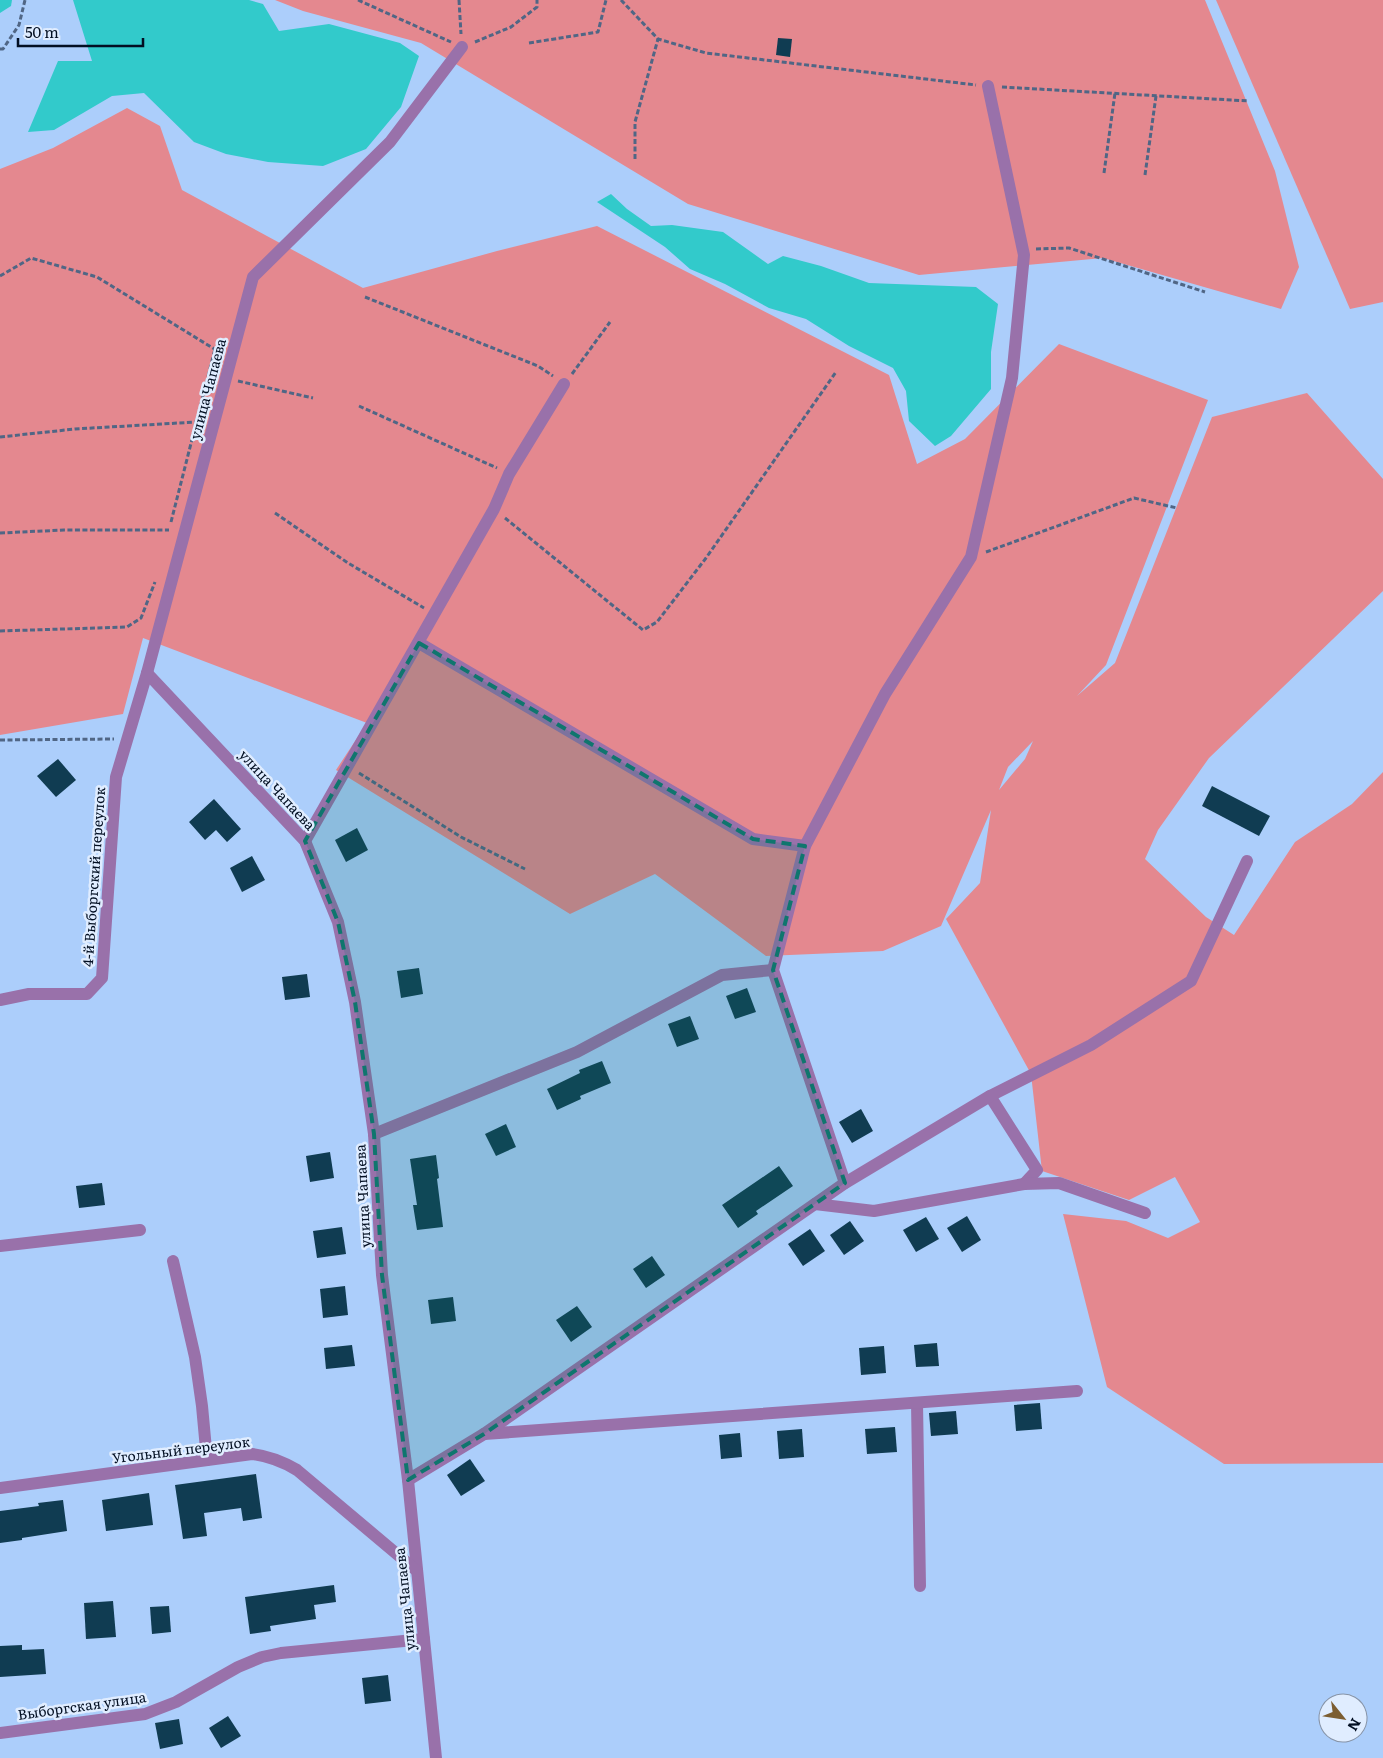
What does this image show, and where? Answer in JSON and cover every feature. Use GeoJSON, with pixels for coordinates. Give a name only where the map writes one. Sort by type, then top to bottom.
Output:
{"type":"FeatureCollection","features":[{"type":"Feature","properties":{"kind":"street","name":"улица Чапаева"},"geometry":{"type":"LineString","coordinates":[[436,1758],[408,1480],[382,1275],[374,1134],[355,1002],[338,922],[305,841],[147,674],[253,277],[390,142],[462,47]]}},
{"type":"Feature","properties":{"kind":"street"},"geometry":{"type":"LineString","coordinates":[[845,1183],[773,970],[805,846],[885,694],[971,557],[1012,378],[1024,255],[988,86]]}},
{"type":"Feature","properties":{"kind":"street"},"geometry":{"type":"LineString","coordinates":[[305,841],[494,509],[509,474],[564,384]]}},
{"type":"Feature","properties":{"kind":"street"},"geometry":{"type":"LineString","coordinates":[[419,643],[753,839],[805,846]]}},
{"type":"Feature","properties":{"kind":"street","name":"4-й Выборгский переулок"},"geometry":{"type":"LineString","coordinates":[[0,1000],[29,994],[87,994],[102,978],[116,777],[147,674]]}},
{"type":"Feature","properties":{"kind":"street"},"geometry":{"type":"LineString","coordinates":[[408,1480],[484,1434],[845,1183],[990,1096],[1091,1045],[1191,980],[1247,861]]}},
{"type":"Feature","properties":{"kind":"street"},"geometry":{"type":"LineString","coordinates":[[374,1134],[577,1052],[722,975],[773,970]]}},
{"type":"Feature","properties":{"kind":"street"},"geometry":{"type":"LineString","coordinates":[[990,1096],[1037,1170],[1024,1184]]}},
{"type":"Feature","properties":{"kind":"street"},"geometry":{"type":"LineString","coordinates":[[815,1204],[874,1211],[1024,1184],[1059,1183],[1145,1213]]}},
{"type":"Feature","properties":{"kind":"street"},"geometry":{"type":"LineString","coordinates":[[0,1246],[140,1230]]}},
{"type":"Feature","properties":{"kind":"street"},"geometry":{"type":"LineString","coordinates":[[173,1261],[195,1357],[207,1460]]}},
{"type":"Feature","properties":{"kind":"street"},"geometry":{"type":"LineString","coordinates":[[484,1434],[1077,1391]]}},
{"type":"Feature","properties":{"kind":"street"},"geometry":{"type":"LineString","coordinates":[[917,1403],[920,1586]]}},
{"type":"Feature","properties":{"kind":"street","name":"Угольный переулок"},"geometry":{"type":"LineString","coordinates":[[0,1488],[252,1454],[265,1456],[286,1463],[297,1470],[417,1571]]}},
{"type":"Feature","properties":{"kind":"street","name":"Выборгская улица"},"geometry":{"type":"LineString","coordinates":[[0,1733],[156,1711],[186,1698],[238,1667],[271,1655],[424,1639]]}},
{"type":"Feature","properties":{"kind":"path"},"geometry":{"type":"LineString","coordinates":[[0,49],[3,49],[19,25],[25,0]]}},
{"type":"Feature","properties":{"kind":"path"},"geometry":{"type":"LineString","coordinates":[[358,0],[462,47],[510,27],[537,7],[537,0]]}},
{"type":"Feature","properties":{"kind":"path"},"geometry":{"type":"LineString","coordinates":[[459,0],[462,47]]}},
{"type":"Feature","properties":{"kind":"path"},"geometry":{"type":"LineString","coordinates":[[529,43],[598,32],[606,0]]}},
{"type":"Feature","properties":{"kind":"path"},"geometry":{"type":"LineString","coordinates":[[622,0],[658,39],[706,53],[988,86],[1249,101]]}},
{"type":"Feature","properties":{"kind":"path"},"geometry":{"type":"LineString","coordinates":[[635,159],[635,122],[658,39]]}},
{"type":"Feature","properties":{"kind":"path"},"geometry":{"type":"LineString","coordinates":[[1104,173],[1115,93]]}},
{"type":"Feature","properties":{"kind":"path"},"geometry":{"type":"LineString","coordinates":[[1145,175],[1156,96]]}},
{"type":"Feature","properties":{"kind":"path"},"geometry":{"type":"LineString","coordinates":[[1023,249],[1070,248],[1206,292]]}},
{"type":"Feature","properties":{"kind":"path"},"geometry":{"type":"LineString","coordinates":[[0,276],[31,258],[97,277],[231,358]]}},
{"type":"Feature","properties":{"kind":"path"},"geometry":{"type":"LineString","coordinates":[[365,297],[538,366],[564,384],[610,322]]}},
{"type":"Feature","properties":{"kind":"path"},"geometry":{"type":"LineString","coordinates":[[167,538],[215,349]]}},
{"type":"Feature","properties":{"kind":"path"},"geometry":{"type":"LineString","coordinates":[[494,509],[643,630],[657,622],[706,558],[836,372]]}},
{"type":"Feature","properties":{"kind":"path"},"geometry":{"type":"LineString","coordinates":[[226,378],[313,398]]}},
{"type":"Feature","properties":{"kind":"path"},"geometry":{"type":"LineString","coordinates":[[359,406],[509,474]]}},
{"type":"Feature","properties":{"kind":"path"},"geometry":{"type":"LineString","coordinates":[[0,437],[75,429],[196,422]]}},
{"type":"Feature","properties":{"kind":"path"},"geometry":{"type":"LineString","coordinates":[[971,557],[1134,498],[1178,508]]}},
{"type":"Feature","properties":{"kind":"path"},"geometry":{"type":"LineString","coordinates":[[275,513],[348,562],[435,615]]}},
{"type":"Feature","properties":{"kind":"path"},"geometry":{"type":"LineString","coordinates":[[0,533],[64,530],[169,530]]}},
{"type":"Feature","properties":{"kind":"path"},"geometry":{"type":"LineString","coordinates":[[0,631],[127,627],[141,618],[156,579]]}},
{"type":"Feature","properties":{"kind":"path"},"geometry":{"type":"LineString","coordinates":[[0,740],[127,740]]}},
{"type":"Feature","properties":{"kind":"path"},"geometry":{"type":"LineString","coordinates":[[348,766],[461,837],[525,869]]}},
{"type":"Feature","properties":{"kind":"highlighted area"},"geometry":{"type":"Polygon","coordinates":[[[419,643],[753,839],[805,846],[773,970],[845,1183],[484,1434],[408,1480],[382,1275],[374,1134],[355,1002],[338,922],[305,841],[419,643]]]}},
{"type":"Feature","properties":{"kind":"shaded area"},"geometry":{"type":"Polygon","coordinates":[[[0,0],[12,0],[11,6],[0,13],[0,0]]]}},
{"type":"Feature","properties":{"kind":"shaded area"},"geometry":{"type":"Polygon","coordinates":[[[73,0],[249,0],[263,4],[279,31],[329,24],[400,43],[419,56],[401,107],[366,149],[323,166],[268,162],[226,154],[194,142],[144,93],[112,96],[54,130],[28,132],[58,61],[92,61],[73,0]]]}},
{"type":"Feature","properties":{"kind":"shaded area"},"geometry":{"type":"Polygon","coordinates":[[[275,0],[1205,0],[1275,171],[1299,267],[1281,309],[1103,258],[919,275],[688,204],[421,43],[303,11],[275,0]]]}},
{"type":"Feature","properties":{"kind":"shaded area"},"geometry":{"type":"Polygon","coordinates":[[[1216,0],[1383,0],[1383,302],[1350,309],[1216,0]]]}},
{"type":"Feature","properties":{"kind":"shaded area"},"geometry":{"type":"Polygon","coordinates":[[[127,108],[160,126],[182,190],[363,288],[597,226],[889,375],[917,464],[965,439],[1059,344],[1208,400],[1106,665],[1077,696],[1115,663],[1212,417],[1307,393],[1383,479],[1383,591],[1209,758],[1158,830],[1145,859],[1206,917],[1234,935],[1295,842],[1352,804],[1383,772],[1383,1463],[1224,1464],[1107,1387],[1063,1214],[1126,1221],[1168,1238],[1200,1222],[1175,1177],[1129,1200],[1042,1171],[1031,1074],[946,919],[980,883],[991,810],[941,926],[883,951],[766,956],[655,874],[570,914],[336,770],[367,723],[143,638],[123,714],[0,735],[0,169],[53,148],[127,108]],[[1033,741],[1008,767],[999,790],[1025,759],[1033,741]]]}},
{"type":"Feature","properties":{"kind":"shaded area"},"geometry":{"type":"Polygon","coordinates":[[[611,194],[627,209],[651,226],[672,225],[723,232],[768,264],[783,256],[821,266],[869,283],[976,287],[998,304],[991,352],[991,389],[951,436],[935,446],[909,421],[906,391],[893,368],[849,346],[806,319],[769,308],[725,284],[690,269],[665,247],[597,202],[611,194]]]}},
{"type":"Feature","properties":{"kind":"building"},"geometry":{"type":"Polygon","coordinates":[[[778,38],[792,39],[790,57],[776,55],[778,38]]]}},
{"type":"Feature","properties":{"kind":"building"},"geometry":{"type":"Polygon","coordinates":[[[58,759],[76,780],[56,797],[37,776],[58,759]]]}},
{"type":"Feature","properties":{"kind":"building"},"geometry":{"type":"Polygon","coordinates":[[[1212,786],[1270,816],[1259,836],[1202,806],[1212,786]]]}},
{"type":"Feature","properties":{"kind":"building"},"geometry":{"type":"Polygon","coordinates":[[[214,799],[241,829],[227,842],[216,830],[205,840],[189,822],[214,799]]]}},
{"type":"Feature","properties":{"kind":"building"},"geometry":{"type":"Polygon","coordinates":[[[357,828],[368,850],[346,862],[335,840],[357,828]]]}},
{"type":"Feature","properties":{"kind":"building"},"geometry":{"type":"Polygon","coordinates":[[[252,856],[265,880],[242,892],[230,868],[252,856]]]}},
{"type":"Feature","properties":{"kind":"building"},"geometry":{"type":"Polygon","coordinates":[[[419,968],[423,994],[401,998],[397,971],[419,968]]]}},
{"type":"Feature","properties":{"kind":"building"},"geometry":{"type":"Polygon","coordinates":[[[307,974],[310,997],[285,1000],[282,977],[307,974]]]}},
{"type":"Feature","properties":{"kind":"building"},"geometry":{"type":"Polygon","coordinates":[[[747,988],[756,1012],[735,1019],[726,996],[747,988]]]}},
{"type":"Feature","properties":{"kind":"building"},"geometry":{"type":"Polygon","coordinates":[[[690,1016],[699,1039],[677,1047],[668,1024],[690,1016]]]}},
{"type":"Feature","properties":{"kind":"building"},"geometry":{"type":"Polygon","coordinates":[[[602,1061],[611,1083],[580,1096],[581,1099],[557,1110],[547,1089],[580,1073],[579,1070],[602,1061]]]}},
{"type":"Feature","properties":{"kind":"building"},"geometry":{"type":"Polygon","coordinates":[[[861,1109],[873,1131],[852,1143],[839,1122],[861,1109]]]}},
{"type":"Feature","properties":{"kind":"building"},"geometry":{"type":"Polygon","coordinates":[[[506,1124],[516,1147],[496,1156],[485,1134],[506,1124]]]}},
{"type":"Feature","properties":{"kind":"building"},"geometry":{"type":"Polygon","coordinates":[[[330,1152],[334,1178],[310,1182],[306,1156],[330,1152]]]}},
{"type":"Feature","properties":{"kind":"building"},"geometry":{"type":"Polygon","coordinates":[[[436,1155],[443,1227],[417,1230],[413,1205],[417,1205],[410,1159],[436,1155]]]}},
{"type":"Feature","properties":{"kind":"building"},"geometry":{"type":"Polygon","coordinates":[[[779,1166],[793,1186],[756,1211],[758,1214],[738,1228],[722,1205],[779,1166]]]}},
{"type":"Feature","properties":{"kind":"building"},"geometry":{"type":"Polygon","coordinates":[[[102,1183],[105,1205],[79,1208],[76,1186],[102,1183]]]}},
{"type":"Feature","properties":{"kind":"building"},"geometry":{"type":"Polygon","coordinates":[[[967,1216],[981,1240],[962,1252],[947,1228],[967,1216]]]}},
{"type":"Feature","properties":{"kind":"building"},"geometry":{"type":"Polygon","coordinates":[[[926,1217],[939,1239],[916,1252],[903,1230],[926,1217]]]}},
{"type":"Feature","properties":{"kind":"building"},"geometry":{"type":"Polygon","coordinates":[[[850,1221],[864,1241],[844,1255],[830,1235],[850,1221]]]}},
{"type":"Feature","properties":{"kind":"building"},"geometry":{"type":"Polygon","coordinates":[[[342,1227],[346,1254],[317,1258],[313,1231],[342,1227]]]}},
{"type":"Feature","properties":{"kind":"building"},"geometry":{"type":"Polygon","coordinates":[[[810,1229],[825,1251],[803,1266],[788,1244],[810,1229]]]}},
{"type":"Feature","properties":{"kind":"building"},"geometry":{"type":"Polygon","coordinates":[[[652,1256],[665,1275],[646,1288],[633,1269],[652,1256]]]}},
{"type":"Feature","properties":{"kind":"building"},"geometry":{"type":"Polygon","coordinates":[[[345,1286],[348,1315],[323,1318],[320,1289],[345,1286]]]}},
{"type":"Feature","properties":{"kind":"building"},"geometry":{"type":"Polygon","coordinates":[[[453,1297],[456,1321],[431,1324],[428,1300],[453,1297]]]}},
{"type":"Feature","properties":{"kind":"building"},"geometry":{"type":"Polygon","coordinates":[[[577,1306],[592,1327],[571,1342],[556,1320],[577,1306]]]}},
{"type":"Feature","properties":{"kind":"building"},"geometry":{"type":"Polygon","coordinates":[[[937,1343],[939,1366],[916,1367],[914,1345],[937,1343]]]}},
{"type":"Feature","properties":{"kind":"building"},"geometry":{"type":"Polygon","coordinates":[[[352,1345],[355,1366],[326,1369],[324,1348],[352,1345]]]}},
{"type":"Feature","properties":{"kind":"building"},"geometry":{"type":"Polygon","coordinates":[[[884,1346],[886,1373],[861,1375],[859,1348],[884,1346]]]}},
{"type":"Feature","properties":{"kind":"building"},"geometry":{"type":"Polygon","coordinates":[[[1040,1403],[1042,1429],[1016,1431],[1014,1405],[1040,1403]]]}},
{"type":"Feature","properties":{"kind":"building"},"geometry":{"type":"Polygon","coordinates":[[[956,1411],[958,1434],[931,1436],[929,1413],[956,1411]]]}},
{"type":"Feature","properties":{"kind":"building"},"geometry":{"type":"Polygon","coordinates":[[[895,1427],[897,1452],[867,1454],[865,1429],[895,1427]]]}},
{"type":"Feature","properties":{"kind":"building"},"geometry":{"type":"Polygon","coordinates":[[[802,1429],[804,1457],[779,1459],[777,1431],[802,1429]]]}},
{"type":"Feature","properties":{"kind":"building"},"geometry":{"type":"Polygon","coordinates":[[[740,1433],[742,1457],[721,1459],[719,1435],[740,1433]]]}},
{"type":"Feature","properties":{"kind":"building"},"geometry":{"type":"Polygon","coordinates":[[[470,1459],[485,1481],[461,1496],[447,1475],[470,1459]]]}},
{"type":"Feature","properties":{"kind":"building"},"geometry":{"type":"Polygon","coordinates":[[[256,1474],[262,1518],[243,1521],[241,1508],[204,1513],[207,1536],[183,1539],[175,1485],[256,1474]]]}},
{"type":"Feature","properties":{"kind":"building"},"geometry":{"type":"Polygon","coordinates":[[[149,1493],[153,1525],[106,1531],[102,1500],[149,1493]]]}},
{"type":"Feature","properties":{"kind":"building"},"geometry":{"type":"Polygon","coordinates":[[[63,1500],[67,1531],[0,1543],[0,1511],[39,1506],[38,1503],[63,1500]]]}},
{"type":"Feature","properties":{"kind":"building"},"geometry":{"type":"Polygon","coordinates":[[[334,1585],[336,1602],[314,1605],[316,1619],[270,1626],[271,1631],[250,1634],[245,1597],[334,1585]]]}},
{"type":"Feature","properties":{"kind":"building"},"geometry":{"type":"Polygon","coordinates":[[[113,1601],[116,1637],[86,1639],[84,1603],[113,1601]]]}},
{"type":"Feature","properties":{"kind":"building"},"geometry":{"type":"Polygon","coordinates":[[[169,1606],[171,1632],[152,1634],[150,1607],[169,1606]]]}},
{"type":"Feature","properties":{"kind":"building"},"geometry":{"type":"Polygon","coordinates":[[[22,1645],[22,1650],[44,1649],[46,1674],[0,1677],[0,1646],[22,1645]]]}},
{"type":"Feature","properties":{"kind":"building"},"geometry":{"type":"Polygon","coordinates":[[[388,1675],[391,1701],[365,1704],[362,1678],[388,1675]]]}},
{"type":"Feature","properties":{"kind":"building"},"geometry":{"type":"Polygon","coordinates":[[[228,1716],[241,1736],[221,1748],[209,1728],[228,1716]]]}},
{"type":"Feature","properties":{"kind":"building"},"geometry":{"type":"Polygon","coordinates":[[[179,1719],[183,1744],[160,1749],[155,1723],[179,1719]]]}}]}
